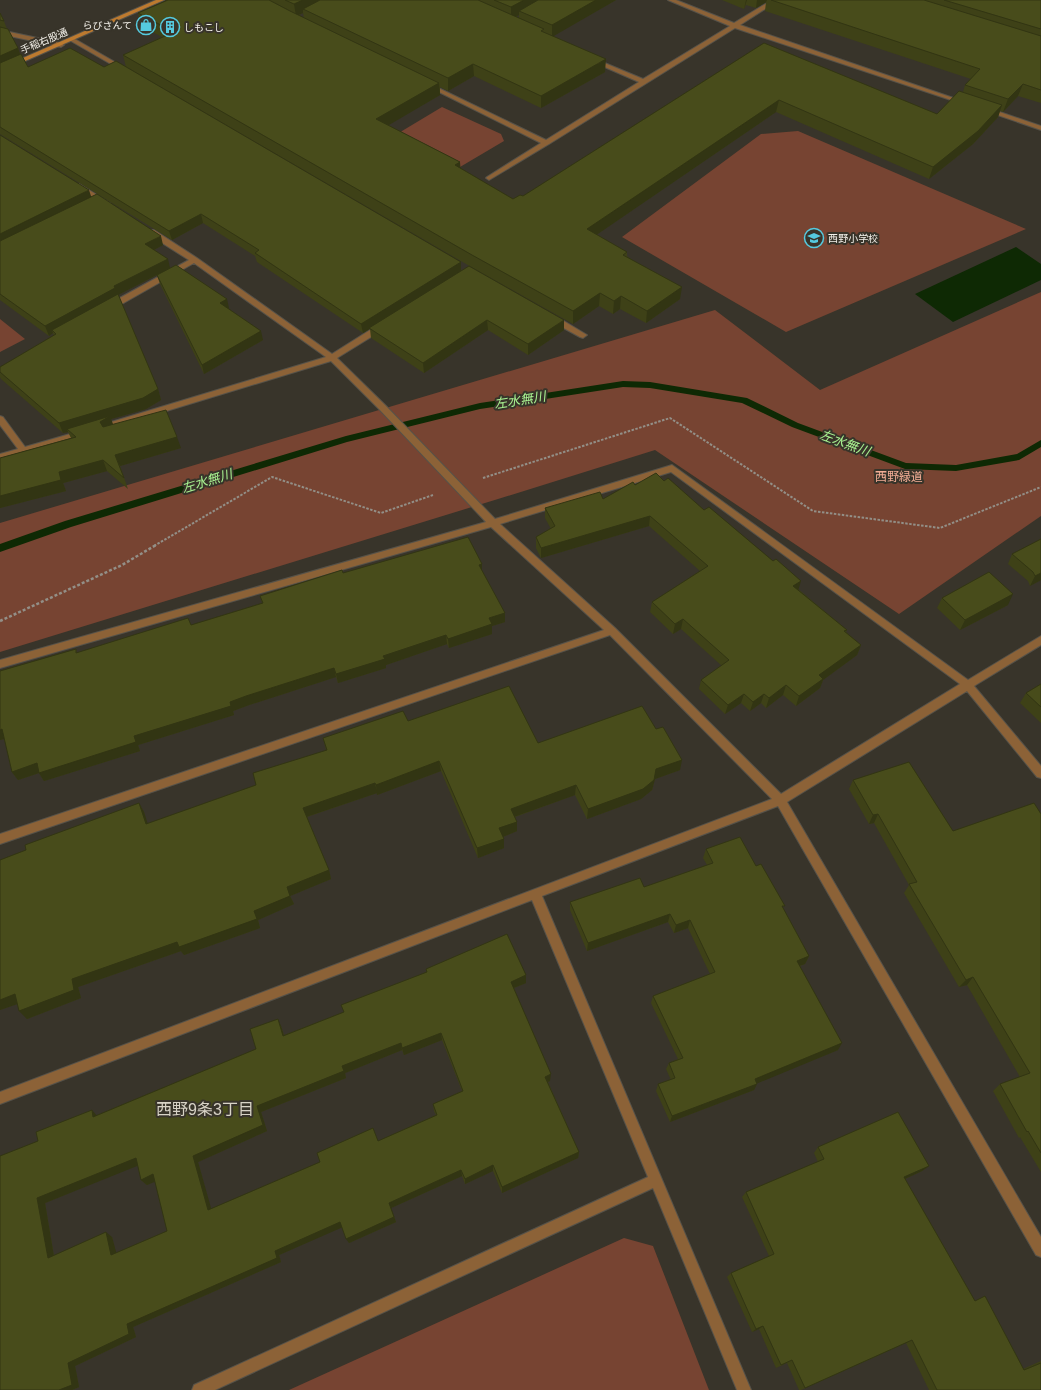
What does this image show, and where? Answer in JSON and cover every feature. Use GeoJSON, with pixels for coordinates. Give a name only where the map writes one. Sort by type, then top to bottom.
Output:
{"type":"FeatureCollection","features":[{"type":"Feature","properties":{"kind":"street","name":"手稲右股通"},"geometry":{"type":"LineString","coordinates":[[0,70],[73,40],[161,0]]}},
{"type":"Feature","properties":{"kind":"street"},"geometry":{"type":"LineString","coordinates":[[671,0],[736,26],[974,106]]}},
{"type":"Feature","properties":{"kind":"street"},"geometry":{"type":"LineString","coordinates":[[489,178],[776,0]]}},
{"type":"Feature","properties":{"kind":"street"},"geometry":{"type":"LineString","coordinates":[[0,32],[61,44]]}},
{"type":"Feature","properties":{"kind":"street"},"geometry":{"type":"LineString","coordinates":[[73,40],[134,76]]}},
{"type":"Feature","properties":{"kind":"street"},"geometry":{"type":"LineString","coordinates":[[588,57],[644,82]]}},
{"type":"Feature","properties":{"kind":"street"},"geometry":{"type":"LineString","coordinates":[[425,84],[547,143]]}},
{"type":"Feature","properties":{"kind":"street"},"geometry":{"type":"LineString","coordinates":[[981,108],[1041,128]]}},
{"type":"Feature","properties":{"kind":"street"},"geometry":{"type":"LineString","coordinates":[[73,182],[97,200],[112,207]]}},
{"type":"Feature","properties":{"kind":"street"},"geometry":{"type":"LineString","coordinates":[[144,227],[194,260],[332,358],[382,407],[493,523],[612,631],[780,800],[1041,1250]]}},
{"type":"Feature","properties":{"kind":"street"},"geometry":{"type":"LineString","coordinates":[[104,310],[194,260]]}},
{"type":"Feature","properties":{"kind":"street"},"geometry":{"type":"LineString","coordinates":[[550,316],[583,336]]}},
{"type":"Feature","properties":{"kind":"street"},"geometry":{"type":"LineString","coordinates":[[0,457],[332,358],[391,321]]}},
{"type":"Feature","properties":{"kind":"street"},"geometry":{"type":"LineString","coordinates":[[0,419],[24,451]]}},
{"type":"Feature","properties":{"kind":"street"},"geometry":{"type":"LineString","coordinates":[[0,664],[493,523],[672,468],[967,684],[1041,774]]}},
{"type":"Feature","properties":{"kind":"street"},"geometry":{"type":"LineString","coordinates":[[0,839],[612,631]]}},
{"type":"Feature","properties":{"kind":"street"},"geometry":{"type":"LineString","coordinates":[[0,1098],[780,800],[1041,640]]}},
{"type":"Feature","properties":{"kind":"street"},"geometry":{"type":"LineString","coordinates":[[535,894],[744,1390]]}},
{"type":"Feature","properties":{"kind":"street"},"geometry":{"type":"LineString","coordinates":[[199,1390],[656,1180]]}},
{"type":"Feature","properties":{"kind":"path"},"geometry":{"type":"LineString","coordinates":[[480,479],[670,418],[813,511],[940,528],[1041,487]]}},
{"type":"Feature","properties":{"kind":"path"},"geometry":{"type":"LineString","coordinates":[[0,621],[122,564],[272,477],[381,513],[435,494]]}},
{"type":"Feature","properties":{"kind":"green space"},"geometry":{"type":"Polygon","coordinates":[[[442,107],[501,134],[504,141],[460,167],[397,134],[442,107]]]}},
{"type":"Feature","properties":{"kind":"green space"},"geometry":{"type":"Polygon","coordinates":[[[798,131],[1026,229],[786,332],[622,237],[761,134],[798,131]]]}},
{"type":"Feature","properties":{"kind":"green space","name":"西野緑道"},"geometry":{"type":"Polygon","coordinates":[[[1041,292],[1041,516],[899,614],[655,450],[0,652],[0,523],[715,310],[820,390],[1041,292]]]}},
{"type":"Feature","properties":{"kind":"green space"},"geometry":{"type":"Polygon","coordinates":[[[0,319],[25,339],[0,352],[0,319]]]}},
{"type":"Feature","properties":{"kind":"green space"},"geometry":{"type":"Polygon","coordinates":[[[624,1238],[653,1246],[709,1390],[289,1390],[624,1238]]]}},
{"type":"Feature","properties":{"kind":"shaded area"},"geometry":{"type":"Polygon","coordinates":[[[1016,247],[1041,264],[1041,280],[953,322],[915,294],[1016,247]]]}},
{"type":"Feature","properties":{"kind":"building"},"geometry":{"type":"Polygon","coordinates":[[[168,0],[269,0],[439,83],[376,119],[460,162],[455,165],[513,199],[520,195],[523,196],[764,43],[937,114],[959,91],[1002,105],[978,131],[933,167],[779,100],[587,229],[627,252],[623,255],[682,287],[647,311],[621,296],[614,301],[600,293],[573,311],[472,255],[123,55],[174,32],[138,13],[168,0]]]}},
{"type":"Feature","properties":{"kind":"building"},"geometry":{"type":"Polygon","coordinates":[[[285,0],[303,0],[294,4],[285,0]]]}},
{"type":"Feature","properties":{"kind":"building"},"geometry":{"type":"Polygon","coordinates":[[[320,0],[478,0],[544,29],[541,31],[606,59],[541,96],[473,64],[448,78],[303,9],[320,0]]]}},
{"type":"Feature","properties":{"kind":"building"},"geometry":{"type":"Polygon","coordinates":[[[494,0],[524,0],[511,7],[494,0]]]}},
{"type":"Feature","properties":{"kind":"building"},"geometry":{"type":"Polygon","coordinates":[[[538,0],[596,0],[552,25],[519,11],[538,0]]]}},
{"type":"Feature","properties":{"kind":"building"},"geometry":{"type":"Polygon","coordinates":[[[771,0],[924,0],[1041,36],[1041,90],[1023,84],[1008,99],[965,85],[980,69],[771,0]]]}},
{"type":"Feature","properties":{"kind":"building"},"geometry":{"type":"Polygon","coordinates":[[[944,0],[1041,0],[1041,29],[944,0]]]}},
{"type":"Feature","properties":{"kind":"building"},"geometry":{"type":"Polygon","coordinates":[[[0,13],[4,21],[0,20],[0,13]]]}},
{"type":"Feature","properties":{"kind":"building"},"geometry":{"type":"Polygon","coordinates":[[[0,27],[8,29],[18,48],[0,56],[0,27]]]}},
{"type":"Feature","properties":{"kind":"building"},"geometry":{"type":"Polygon","coordinates":[[[70,48],[104,67],[116,61],[461,262],[361,324],[255,253],[259,250],[201,214],[169,231],[0,127],[0,63],[21,54],[28,67],[70,48]]]}},
{"type":"Feature","properties":{"kind":"building"},"geometry":{"type":"Polygon","coordinates":[[[0,135],[89,190],[0,234],[0,135]]]}},
{"type":"Feature","properties":{"kind":"building"},"geometry":{"type":"Polygon","coordinates":[[[97,194],[161,236],[145,244],[168,259],[114,286],[115,288],[45,326],[0,294],[0,241],[97,194]]]}},
{"type":"Feature","properties":{"kind":"building"},"geometry":{"type":"Polygon","coordinates":[[[176,265],[227,299],[220,303],[261,331],[202,365],[157,275],[176,265]]]}},
{"type":"Feature","properties":{"kind":"building"},"geometry":{"type":"Polygon","coordinates":[[[469,266],[564,320],[528,344],[487,320],[423,363],[369,328],[469,266]]]}},
{"type":"Feature","properties":{"kind":"building"},"geometry":{"type":"Polygon","coordinates":[[[118,294],[158,389],[143,398],[59,423],[0,372],[0,367],[56,334],[52,330],[118,294]]]}},
{"type":"Feature","properties":{"kind":"building"},"geometry":{"type":"Polygon","coordinates":[[[166,410],[177,437],[115,455],[124,478],[103,460],[59,472],[61,480],[0,496],[0,458],[76,437],[67,429],[110,416],[100,422],[103,427],[166,410]]]}},
{"type":"Feature","properties":{"kind":"building"},"geometry":{"type":"Polygon","coordinates":[[[656,473],[664,481],[668,478],[704,510],[709,507],[773,561],[776,559],[801,581],[793,586],[847,630],[844,631],[861,645],[819,675],[823,679],[799,696],[786,685],[769,698],[764,694],[753,702],[744,694],[728,705],[701,680],[729,660],[683,619],[675,624],[652,602],[708,566],[650,516],[541,548],[536,537],[555,526],[545,508],[600,492],[603,499],[633,482],[635,485],[656,473]]]}},
{"type":"Feature","properties":{"kind":"building"},"geometry":{"type":"Polygon","coordinates":[[[468,537],[482,564],[479,565],[505,613],[489,618],[492,624],[448,639],[446,635],[383,656],[385,659],[336,674],[334,668],[246,696],[230,702],[231,706],[134,736],[136,742],[39,773],[37,763],[12,772],[2,729],[0,730],[0,671],[76,649],[76,653],[188,618],[191,625],[263,603],[260,596],[342,570],[343,573],[468,537]]]}},
{"type":"Feature","properties":{"kind":"building"},"geometry":{"type":"Polygon","coordinates":[[[1041,539],[1041,573],[1035,576],[1033,572],[1012,554],[1041,539]]]}},
{"type":"Feature","properties":{"kind":"building"},"geometry":{"type":"Polygon","coordinates":[[[989,572],[1013,594],[965,620],[942,598],[989,572]]]}},
{"type":"Feature","properties":{"kind":"building"},"geometry":{"type":"Polygon","coordinates":[[[1041,684],[1041,707],[1026,693],[1041,684]]]}},
{"type":"Feature","properties":{"kind":"building"},"geometry":{"type":"Polygon","coordinates":[[[509,686],[538,743],[642,706],[656,729],[663,727],[682,760],[656,769],[654,780],[643,789],[588,809],[576,785],[511,809],[517,822],[499,828],[504,839],[477,848],[439,761],[376,785],[375,783],[303,808],[329,870],[287,887],[290,896],[254,911],[257,919],[179,947],[177,942],[72,979],[74,990],[19,1011],[15,994],[0,1000],[0,860],[26,850],[25,845],[139,803],[146,824],[256,785],[253,773],[327,750],[323,738],[403,711],[408,721],[509,686]]]}},
{"type":"Feature","properties":{"kind":"building"},"geometry":{"type":"Polygon","coordinates":[[[909,762],[953,831],[1034,803],[1041,814],[1041,1153],[1028,1131],[1027,1132],[1000,1084],[1030,1073],[973,977],[966,980],[909,884],[917,882],[878,814],[873,815],[853,780],[909,762]]]}},
{"type":"Feature","properties":{"kind":"building"},"geometry":{"type":"Polygon","coordinates":[[[740,837],[756,866],[761,864],[785,906],[782,906],[809,956],[797,961],[842,1043],[755,1079],[757,1084],[672,1116],[658,1084],[675,1078],[669,1063],[683,1058],[653,996],[715,972],[690,920],[676,925],[670,914],[588,943],[570,902],[640,878],[644,887],[713,863],[706,849],[740,837]]]}},
{"type":"Feature","properties":{"kind":"building"},"geometry":{"type":"Polygon","coordinates":[[[507,934],[526,975],[511,982],[551,1074],[545,1077],[579,1152],[502,1187],[493,1165],[465,1179],[461,1170],[389,1203],[394,1217],[346,1239],[340,1222],[275,1251],[277,1258],[127,1324],[129,1334],[68,1363],[72,1385],[59,1390],[0,1390],[0,1156],[38,1141],[36,1132],[92,1110],[93,1117],[256,1049],[250,1029],[278,1019],[283,1036],[344,1012],[341,1005],[427,972],[426,969],[507,934]],[[441,1033],[402,1048],[401,1043],[342,1066],[344,1071],[257,1106],[263,1125],[193,1156],[208,1210],[320,1162],[317,1153],[373,1128],[378,1141],[437,1115],[433,1104],[463,1091],[441,1033]],[[136,1158],[37,1198],[48,1258],[106,1232],[111,1255],[167,1231],[153,1174],[141,1180],[136,1158]]]}},
{"type":"Feature","properties":{"kind":"building"},"geometry":{"type":"Polygon","coordinates":[[[898,1112],[929,1166],[904,1177],[975,1301],[985,1296],[1024,1370],[1041,1363],[1041,1390],[937,1390],[912,1340],[805,1388],[792,1360],[781,1365],[763,1326],[756,1329],[731,1273],[774,1254],[746,1192],[824,1159],[818,1147],[898,1112]]]}},
{"type":"Feature","properties":{"kind":"waterway","name":"左水無川"},"geometry":{"type":"LineString","coordinates":[[0,548],[68,524],[346,439],[480,406],[623,384],[650,385],[744,400],[795,425],[905,466],[956,468],[1019,457],[1041,443]]}},
{"type":"Feature","properties":{"kind":"place","name":"らびさんて"},"geometry":{"type":"Point","coordinates":[146,25]}},
{"type":"Feature","properties":{"kind":"place","name":"しもこし"},"geometry":{"type":"Point","coordinates":[170,27]}},
{"type":"Feature","properties":{"kind":"place","name":"西野小学校"},"geometry":{"type":"Point","coordinates":[814,238]}},
{"type":"Feature","properties":{"kind":"district","name":"西野9条3丁目"},"geometry":{"type":"Point","coordinates":[205,1109]}}]}
